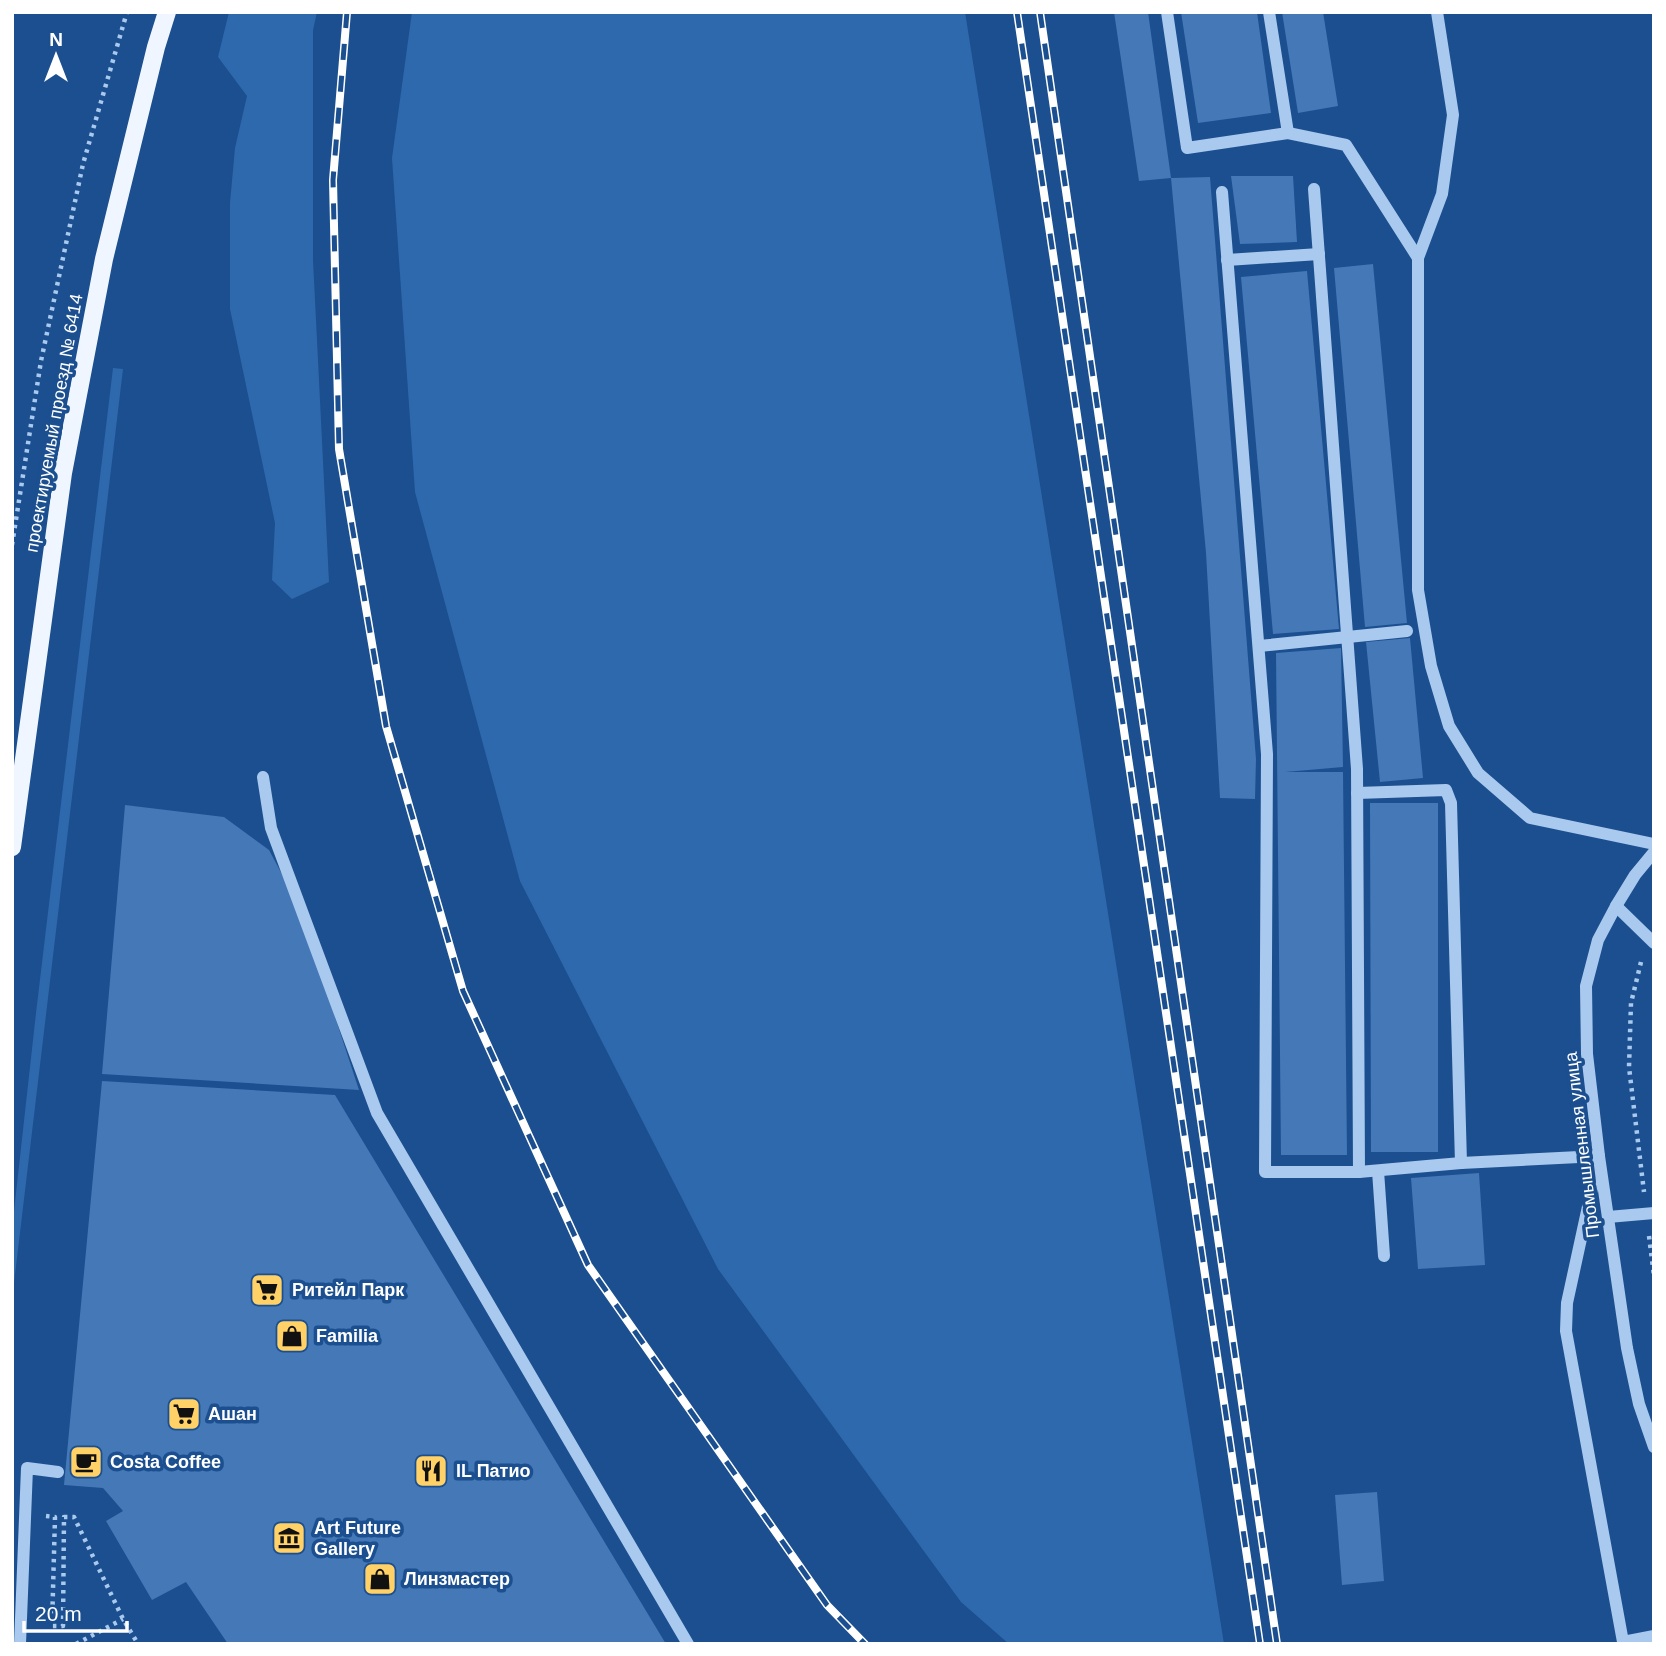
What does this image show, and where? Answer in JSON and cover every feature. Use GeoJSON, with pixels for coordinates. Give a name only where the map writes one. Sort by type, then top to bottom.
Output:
{"type":"FeatureCollection","features":[{"type":"Feature","properties":{"kind":"main road","name":"проектируемый проезд № 6414"},"geometry":{"type":"LineString","coordinates":[[12,847],[66,459],[104,259],[167,12]]}},
{"type":"Feature","properties":{"kind":"street"},"geometry":{"type":"LineString","coordinates":[[1167,12],[1186,148],[1288,133],[1346,145],[1418,258]]}},
{"type":"Feature","properties":{"kind":"street"},"geometry":{"type":"LineString","coordinates":[[1269,12],[1288,133]]}},
{"type":"Feature","properties":{"kind":"street"},"geometry":{"type":"LineString","coordinates":[[1437,12],[1453,115],[1442,194],[1418,258],[1419,590],[1431,666],[1450,726],[1478,773],[1530,818],[1654,845]]}},
{"type":"Feature","properties":{"kind":"street"},"geometry":{"type":"LineString","coordinates":[[1314,189],[1357,793],[1359,1172]]}},
{"type":"Feature","properties":{"kind":"street"},"geometry":{"type":"LineString","coordinates":[[1222,192],[1267,754],[1265,1172],[1359,1172],[1461,1163],[1599,1156],[1567,1303],[1566,1331],[1623,1642],[1654,1636]]}},
{"type":"Feature","properties":{"kind":"street"},"geometry":{"type":"LineString","coordinates":[[1227,260],[1319,254]]}},
{"type":"Feature","properties":{"kind":"street"},"geometry":{"type":"LineString","coordinates":[[1259,646],[1407,631]]}},
{"type":"Feature","properties":{"kind":"street"},"geometry":{"type":"LineString","coordinates":[[263,777],[271,828],[377,1113],[688,1644]]}},
{"type":"Feature","properties":{"kind":"street"},"geometry":{"type":"LineString","coordinates":[[1357,793],[1446,790],[1451,803],[1461,1163]]}},
{"type":"Feature","properties":{"kind":"street","name":"Промышленная улица"},"geometry":{"type":"LineString","coordinates":[[1654,852],[1615,906],[1598,940],[1586,986],[1587,1054],[1627,1348],[1639,1404],[1654,1447]]}},
{"type":"Feature","properties":{"kind":"street"},"geometry":{"type":"LineString","coordinates":[[1615,906],[1651,940]]}},
{"type":"Feature","properties":{"kind":"street"},"geometry":{"type":"LineString","coordinates":[[1378,1171],[1384,1256]]}},
{"type":"Feature","properties":{"kind":"street"},"geometry":{"type":"LineString","coordinates":[[1608,1217],[1650,1213]]}},
{"type":"Feature","properties":{"kind":"street"},"geometry":{"type":"LineString","coordinates":[[20,1644],[27,1468],[58,1472]]}},
{"type":"Feature","properties":{"kind":"path"},"geometry":{"type":"LineString","coordinates":[[12,545],[41,361],[83,164],[127,12]]}},
{"type":"Feature","properties":{"kind":"path"},"geometry":{"type":"LineString","coordinates":[[1651,940],[1631,1003],[1629,1067],[1650,1213],[1654,1276]]}},
{"type":"Feature","properties":{"kind":"path"},"geometry":{"type":"LineString","coordinates":[[25,1514],[55,1517],[52,1626],[63,1626],[64,1517],[74,1517],[138,1644]]}},
{"type":"Feature","properties":{"kind":"path"},"geometry":{"type":"LineString","coordinates":[[76,1644],[124,1619]]}},
{"type":"Feature","properties":{"kind":"shaded area"},"geometry":{"type":"Polygon","coordinates":[[[229,12],[317,12],[313,30],[313,260],[329,582],[292,599],[272,580],[275,523],[230,309],[230,203],[235,148],[247,96],[218,57],[229,12]]]}},
{"type":"Feature","properties":{"kind":"shaded area"},"geometry":{"type":"Polygon","coordinates":[[[412,12],[965,12],[1224,1644],[1009,1644],[961,1602],[718,1269],[520,881],[415,492],[392,158],[412,12]]]}},
{"type":"Feature","properties":{"kind":"shaded area"},"geometry":{"type":"Polygon","coordinates":[[[113,368],[123,369],[14,1283],[12,1320],[12,1229],[113,368]]]}},
{"type":"Feature","properties":{"kind":"building"},"geometry":{"type":"Polygon","coordinates":[[[1114,12],[1148,12],[1171,178],[1139,181],[1114,12]]]}},
{"type":"Feature","properties":{"kind":"building"},"geometry":{"type":"Polygon","coordinates":[[[1181,12],[1257,12],[1271,113],[1198,123],[1181,12]]]}},
{"type":"Feature","properties":{"kind":"building"},"geometry":{"type":"Polygon","coordinates":[[[1282,12],[1323,12],[1338,106],[1298,113],[1282,12]]]}},
{"type":"Feature","properties":{"kind":"building"},"geometry":{"type":"Polygon","coordinates":[[[1231,176],[1293,176],[1297,242],[1240,244],[1231,176]]]}},
{"type":"Feature","properties":{"kind":"building"},"geometry":{"type":"Polygon","coordinates":[[[1210,177],[1256,759],[1255,799],[1220,798],[1206,553],[1171,178],[1210,177]]]}},
{"type":"Feature","properties":{"kind":"building"},"geometry":{"type":"Polygon","coordinates":[[[1373,264],[1407,623],[1365,627],[1334,268],[1373,264]]]}},
{"type":"Feature","properties":{"kind":"building"},"geometry":{"type":"Polygon","coordinates":[[[1307,271],[1339,629],[1273,634],[1241,277],[1307,271]]]}},
{"type":"Feature","properties":{"kind":"building"},"geometry":{"type":"Polygon","coordinates":[[[1410,638],[1423,778],[1380,782],[1366,642],[1410,638]]]}},
{"type":"Feature","properties":{"kind":"building"},"geometry":{"type":"Polygon","coordinates":[[[1341,648],[1343,767],[1285,772],[1343,772],[1347,1155],[1281,1155],[1276,653],[1341,648]]]}},
{"type":"Feature","properties":{"kind":"building"},"geometry":{"type":"Polygon","coordinates":[[[1370,803],[1438,803],[1438,1152],[1371,1152],[1370,803]]]}},
{"type":"Feature","properties":{"kind":"building"},"geometry":{"type":"Polygon","coordinates":[[[125,805],[224,817],[269,850],[298,904],[359,1090],[102,1074],[125,805]]]}},
{"type":"Feature","properties":{"kind":"building","name":"Ритейл Парк"},"geometry":{"type":"Polygon","coordinates":[[[102,1081],[335,1095],[666,1644],[228,1644],[186,1582],[152,1600],[106,1521],[123,1511],[103,1488],[64,1485],[102,1081]]]}},
{"type":"Feature","properties":{"kind":"building"},"geometry":{"type":"Polygon","coordinates":[[[1479,1173],[1485,1265],[1418,1269],[1411,1178],[1479,1173]]]}},
{"type":"Feature","properties":{"kind":"building"},"geometry":{"type":"Polygon","coordinates":[[[1377,1492],[1384,1581],[1342,1585],[1335,1495],[1377,1492]]]}},
{"type":"Feature","properties":{"kind":"railway"},"geometry":{"type":"LineString","coordinates":[[347,12],[333,180],[339,449],[386,726],[463,991],[588,1265],[827,1605],[865,1644]]}},
{"type":"Feature","properties":{"kind":"railway"},"geometry":{"type":"LineString","coordinates":[[1017,12],[1260,1644]]}},
{"type":"Feature","properties":{"kind":"railway"},"geometry":{"type":"LineString","coordinates":[[1040,12],[1277,1644]]}},
{"type":"Feature","properties":{"kind":"place","name":"Ритейл Парк"},"geometry":{"type":"Point","coordinates":[267,1290]}},
{"type":"Feature","properties":{"kind":"place","name":"Familia"},"geometry":{"type":"Point","coordinates":[292,1336]}},
{"type":"Feature","properties":{"kind":"place","name":"Ашан"},"geometry":{"type":"Point","coordinates":[184,1414]}},
{"type":"Feature","properties":{"kind":"place","name":"Costa Coffee"},"geometry":{"type":"Point","coordinates":[86,1462]}},
{"type":"Feature","properties":{"kind":"place","name":"IL Патио"},"geometry":{"type":"Point","coordinates":[431,1471]}},
{"type":"Feature","properties":{"kind":"place","name":"Art Future Gallery"},"geometry":{"type":"Point","coordinates":[289,1538]}},
{"type":"Feature","properties":{"kind":"place","name":"Линзмастер"},"geometry":{"type":"Point","coordinates":[380,1579]}}]}
